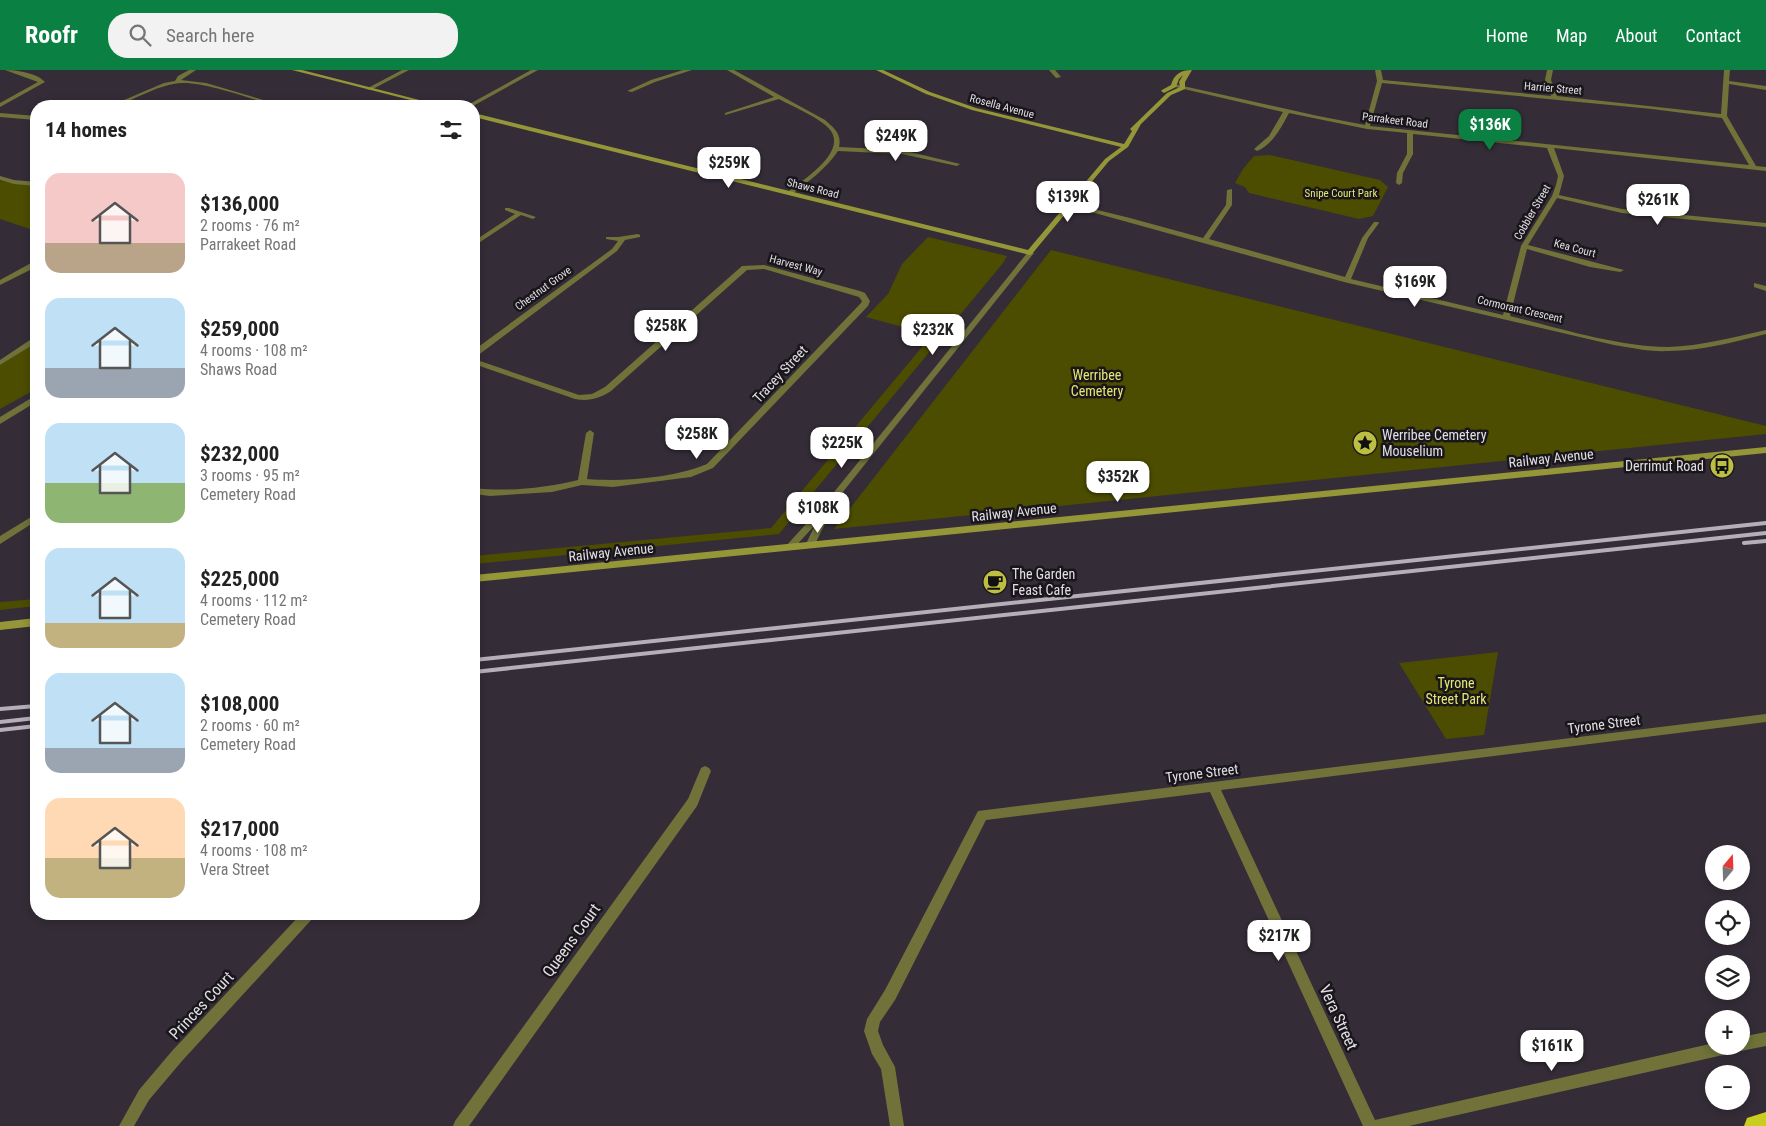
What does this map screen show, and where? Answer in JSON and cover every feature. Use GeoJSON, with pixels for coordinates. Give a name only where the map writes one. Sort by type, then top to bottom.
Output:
{"type":"FeatureCollection","features":[{"type":"Feature","properties":{"kind":"highway"},"geometry":{"type":"LineString","coordinates":[[1755,1126],[1766,1123]]}},
{"type":"Feature","properties":{"kind":"street"},"geometry":{"type":"LineString","coordinates":[[0,105],[42,82],[39,79],[8,70]]}},
{"type":"Feature","properties":{"kind":"street"},"geometry":{"type":"LineString","coordinates":[[178,81],[180,77],[193,70]]}},
{"type":"Feature","properties":{"kind":"street"},"geometry":{"type":"LineString","coordinates":[[295,70],[415,100]]}},
{"type":"Feature","properties":{"kind":"street"},"geometry":{"type":"LineString","coordinates":[[369,89],[406,70]]}},
{"type":"Feature","properties":{"kind":"street"},"geometry":{"type":"LineString","coordinates":[[480,100],[535,70]]}},
{"type":"Feature","properties":{"kind":"street"},"geometry":{"type":"LineString","coordinates":[[630,92],[653,81],[689,70]]}},
{"type":"Feature","properties":{"kind":"street"},"geometry":{"type":"LineString","coordinates":[[730,70],[829,124],[838,136],[837,149],[828,161],[790,193]]}},
{"type":"Feature","properties":{"kind":"street","name":"Rosella Avenue"},"geometry":{"type":"LineString","coordinates":[[879,70],[928,93],[974,109],[1122,145]]}},
{"type":"Feature","properties":{"kind":"street"},"geometry":{"type":"LineString","coordinates":[[1052,70],[1058,77]]}},
{"type":"Feature","properties":{"kind":"street"},"geometry":{"type":"LineString","coordinates":[[1156,105],[1165,90],[1174,86],[1176,78],[1188,70]]}},
{"type":"Feature","properties":{"kind":"street"},"geometry":{"type":"LineString","coordinates":[[789,548],[829,504],[1107,160],[1156,105],[1169,94],[1183,88],[1182,82],[1188,70]]}},
{"type":"Feature","properties":{"kind":"street"},"geometry":{"type":"LineString","coordinates":[[1367,127],[1380,81],[1378,70]]}},
{"type":"Feature","properties":{"kind":"street"},"geometry":{"type":"LineString","coordinates":[[1550,70],[1548,80],[1555,98]]}},
{"type":"Feature","properties":{"kind":"street"},"geometry":{"type":"LineString","coordinates":[[1727,70],[1724,116],[1752,167]]}},
{"type":"Feature","properties":{"kind":"street"},"geometry":{"type":"LineString","coordinates":[[129,100],[178,81],[204,84],[260,100]]}},
{"type":"Feature","properties":{"kind":"street","name":"Harrier Street"},"geometry":{"type":"LineString","coordinates":[[1380,81],[1724,116]]}},
{"type":"Feature","properties":{"kind":"street"},"geometry":{"type":"LineString","coordinates":[[1727,82],[1766,88]]}},
{"type":"Feature","properties":{"kind":"street","name":"Parrakeet Road"},"geometry":{"type":"LineString","coordinates":[[1174,86],[1367,127],[1766,169]]}},
{"type":"Feature","properties":{"kind":"street"},"geometry":{"type":"LineString","coordinates":[[727,114],[779,97]]}},
{"type":"Feature","properties":{"kind":"street"},"geometry":{"type":"LineString","coordinates":[[1257,149],[1272,137],[1287,111]]}},
{"type":"Feature","properties":{"kind":"street"},"geometry":{"type":"LineString","coordinates":[[0,115],[30,118]]}},
{"type":"Feature","properties":{"kind":"street","name":"Shaws Road"},"geometry":{"type":"LineString","coordinates":[[480,116],[1030,253]]}},
{"type":"Feature","properties":{"kind":"street"},"geometry":{"type":"LineString","coordinates":[[1400,183],[1400,173],[1410,154],[1410,132]]}},
{"type":"Feature","properties":{"kind":"street","name":"Cobbler Street"},"geometry":{"type":"LineString","coordinates":[[1506,318],[1524,246],[1555,196],[1561,176],[1550,147]]}},
{"type":"Feature","properties":{"kind":"street"},"geometry":{"type":"LineString","coordinates":[[837,149],[902,152],[957,164]]}},
{"type":"Feature","properties":{"kind":"street"},"geometry":{"type":"LineString","coordinates":[[0,178],[30,183]]}},
{"type":"Feature","properties":{"kind":"street"},"geometry":{"type":"LineString","coordinates":[[1205,240],[1229,205],[1230,190]]}},
{"type":"Feature","properties":{"kind":"street"},"geometry":{"type":"LineString","coordinates":[[1555,196],[1622,211],[1766,225]]}},
{"type":"Feature","properties":{"kind":"street","name":"Cormorant Crescent"},"geometry":{"type":"LineString","coordinates":[[1069,205],[1128,219],[1347,280],[1614,343],[1650,348],[1695,347],[1766,332]]}},
{"type":"Feature","properties":{"kind":"street"},"geometry":{"type":"LineString","coordinates":[[507,209],[533,217]]}},
{"type":"Feature","properties":{"kind":"street"},"geometry":{"type":"LineString","coordinates":[[480,240],[520,213]]}},
{"type":"Feature","properties":{"kind":"street"},"geometry":{"type":"LineString","coordinates":[[1347,280],[1365,238],[1376,223]]}},
{"type":"Feature","properties":{"kind":"street"},"geometry":{"type":"LineString","coordinates":[[608,238],[638,236]]}},
{"type":"Feature","properties":{"kind":"street","name":"Chestnut Grove"},"geometry":{"type":"LineString","coordinates":[[480,350],[615,250],[623,238]]}},
{"type":"Feature","properties":{"kind":"street","name":"Kea Court"},"geometry":{"type":"LineString","coordinates":[[1524,246],[1620,270]]}},
{"type":"Feature","properties":{"kind":"street"},"geometry":{"type":"LineString","coordinates":[[0,283],[30,267]]}},
{"type":"Feature","properties":{"kind":"street","name":"Harvest Way"},"geometry":{"type":"LineString","coordinates":[[480,363],[578,397],[591,398],[608,389],[745,268],[764,267],[857,293],[864,298]]}},
{"type":"Feature","properties":{"kind":"street"},"geometry":{"type":"LineString","coordinates":[[1757,285],[1766,289]]}},
{"type":"Feature","properties":{"kind":"street","name":"Tracey Street"},"geometry":{"type":"LineString","coordinates":[[480,492],[490,493],[552,489],[582,482],[613,484],[691,474],[710,466],[865,304],[864,298]]}},
{"type":"Feature","properties":{"kind":"street"},"geometry":{"type":"LineString","coordinates":[[0,363],[30,344]]}},
{"type":"Feature","properties":{"kind":"street"},"geometry":{"type":"LineString","coordinates":[[0,421],[30,403]]}},
{"type":"Feature","properties":{"kind":"street"},"geometry":{"type":"LineString","coordinates":[[582,482],[590,433]]}},
{"type":"Feature","properties":{"kind":"street","name":"Railway Avenue"},"geometry":{"type":"LineString","coordinates":[[480,578],[1766,450]]}},
{"type":"Feature","properties":{"kind":"street"},"geometry":{"type":"LineString","coordinates":[[810,546],[818,532],[829,504]]}},
{"type":"Feature","properties":{"kind":"street"},"geometry":{"type":"LineString","coordinates":[[0,541],[30,521]]}},
{"type":"Feature","properties":{"kind":"street"},"geometry":{"type":"LineString","coordinates":[[0,626],[30,623]]}},
{"type":"Feature","properties":{"kind":"street","name":"Tyrone Street"},"geometry":{"type":"LineString","coordinates":[[898,1126],[888,1067],[877,1049],[871,1031],[874,1019],[890,995],[982,815],[1766,718]]}},
{"type":"Feature","properties":{"kind":"street","name":"Queens Court"},"geometry":{"type":"LineString","coordinates":[[460,1126],[693,802],[705,771]]}},
{"type":"Feature","properties":{"kind":"street","name":"Vera Street"},"geometry":{"type":"LineString","coordinates":[[1214,787],[1370,1126]]}},
{"type":"Feature","properties":{"kind":"street","name":"Princes Court"},"geometry":{"type":"LineString","coordinates":[[126,1126],[144,1095],[177,1056],[302,920]]}},
{"type":"Feature","properties":{"kind":"street"},"geometry":{"type":"LineString","coordinates":[[1750,1042],[1766,1039]]}},
{"type":"Feature","properties":{"kind":"street"},"geometry":{"type":"LineString","coordinates":[[1378,1126],[1705,1052]]}},
{"type":"Feature","properties":{"kind":"green space","name":"Snipe Court Park"},"geometry":{"type":"Polygon","coordinates":[[[1270,155],[1380,180],[1388,187],[1373,216],[1359,219],[1249,193],[1245,187],[1235,183],[1243,169],[1254,156],[1270,155]]]}},
{"type":"Feature","properties":{"kind":"green space"},"geometry":{"type":"Polygon","coordinates":[[[0,181],[30,185],[30,229],[0,219],[0,181]]]}},
{"type":"Feature","properties":{"kind":"green space"},"geometry":{"type":"Polygon","coordinates":[[[928,237],[1007,256],[779,534],[480,563],[480,555],[771,528],[932,335],[866,317],[888,294],[902,264],[928,237]]]}},
{"type":"Feature","properties":{"kind":"green space","name":"Werribee Cemetery"},"geometry":{"type":"Polygon","coordinates":[[[1051,250],[1766,426],[1766,434],[834,529],[1051,250]]]}},
{"type":"Feature","properties":{"kind":"green space"},"geometry":{"type":"Polygon","coordinates":[[[30,347],[30,392],[0,409],[0,365],[30,347]]]}},
{"type":"Feature","properties":{"kind":"green space"},"geometry":{"type":"Polygon","coordinates":[[[30,600],[30,607],[0,610],[0,602],[30,600]]]}},
{"type":"Feature","properties":{"kind":"green space","name":"Tyrone Street Park"},"geometry":{"type":"Polygon","coordinates":[[[1498,652],[1484,735],[1446,739],[1399,663],[1498,652]]]}},
{"type":"Feature","properties":{"kind":"railway"},"geometry":{"type":"LineString","coordinates":[[480,659],[1766,523]]}},
{"type":"Feature","properties":{"kind":"railway"},"geometry":{"type":"LineString","coordinates":[[480,671],[1766,533]]}},
{"type":"Feature","properties":{"kind":"railway"},"geometry":{"type":"LineString","coordinates":[[1744,543],[1766,541]]}},
{"type":"Feature","properties":{"kind":"railway"},"geometry":{"type":"LineString","coordinates":[[0,709],[30,706]]}},
{"type":"Feature","properties":{"kind":"railway"},"geometry":{"type":"LineString","coordinates":[[0,722],[30,719]]}},
{"type":"Feature","properties":{"kind":"railway"},"geometry":{"type":"LineString","coordinates":[[0,730],[30,727]]}},
{"type":"Feature","properties":{"kind":"place","name":"Werribee Cemetery Mouselium"},"geometry":{"type":"Point","coordinates":[1365,443]}},
{"type":"Feature","properties":{"kind":"place","name":"Derrimut Road"},"geometry":{"type":"Point","coordinates":[1722,466]}},
{"type":"Feature","properties":{"kind":"place","name":"The Garden Feast Cafe"},"geometry":{"type":"Point","coordinates":[995,582]}}]}
